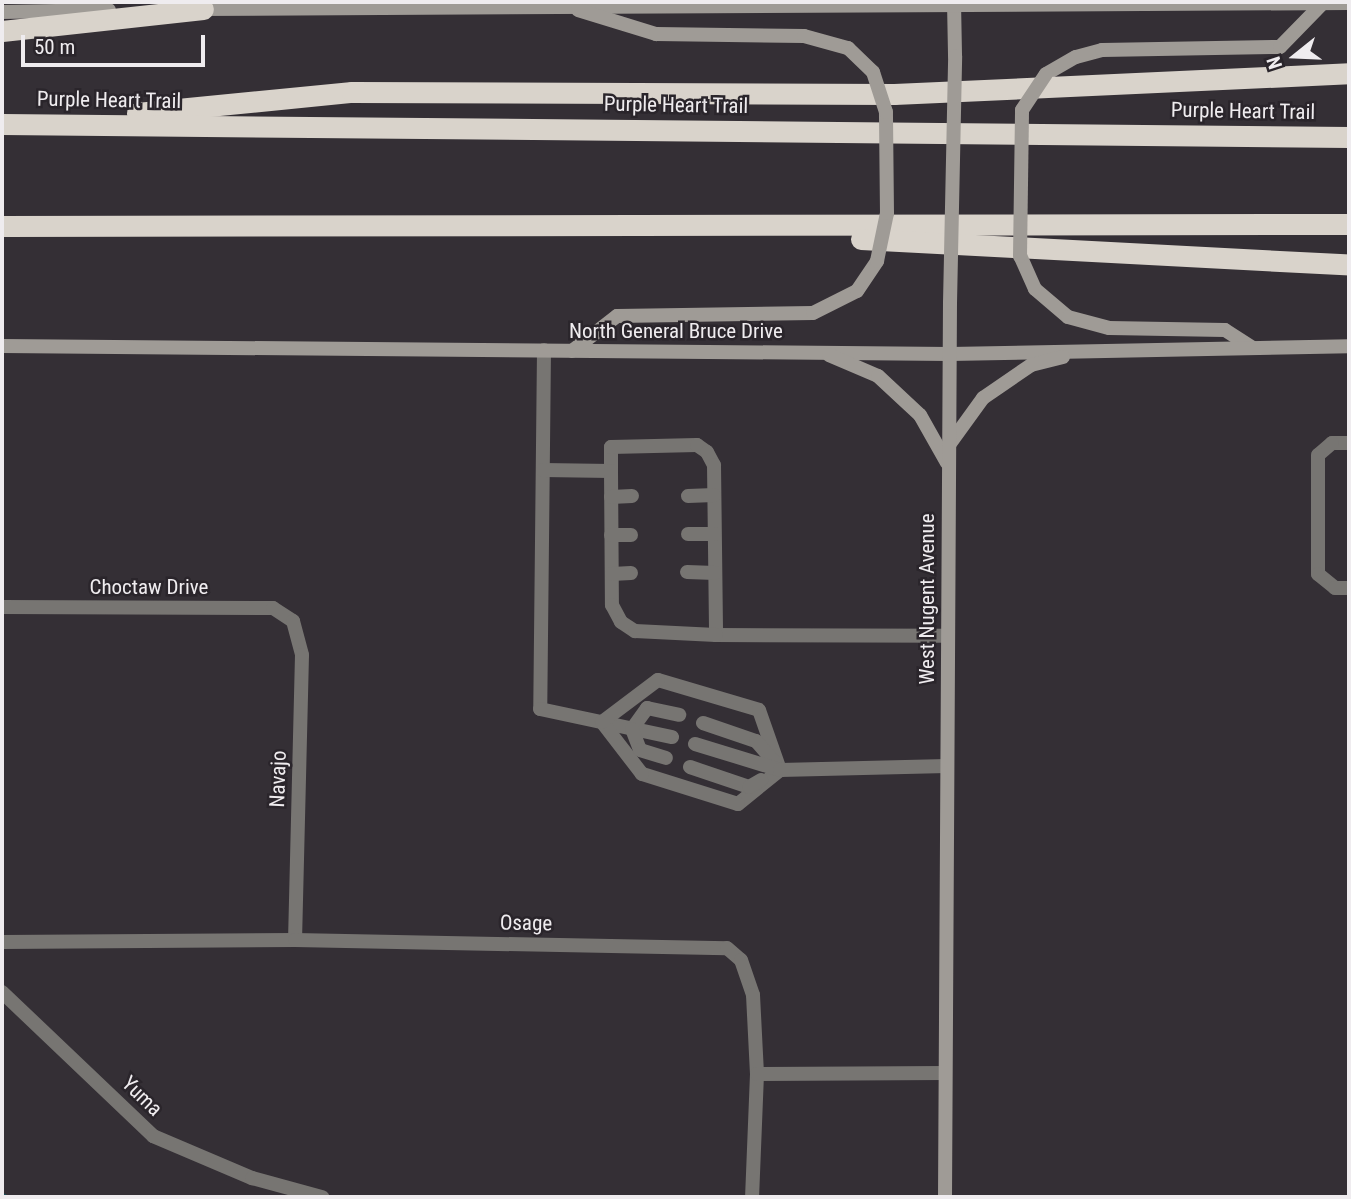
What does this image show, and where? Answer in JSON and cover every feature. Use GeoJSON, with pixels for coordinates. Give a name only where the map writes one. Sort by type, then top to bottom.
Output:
{"type":"FeatureCollection","features":[{"type":"Feature","properties":{"kind":"highway"},"geometry":{"type":"LineString","coordinates":[[2,31],[203,9]]}},
{"type":"Feature","properties":{"kind":"highway"},"geometry":{"type":"LineString","coordinates":[[27,124],[352,92],[894,94],[1349,74]]}},
{"type":"Feature","properties":{"kind":"highway","name":"Purple Heart Trail"},"geometry":{"type":"LineString","coordinates":[[2,124],[1349,137]]}},
{"type":"Feature","properties":{"kind":"highway"},"geometry":{"type":"LineString","coordinates":[[2,226],[1349,224]]}},
{"type":"Feature","properties":{"kind":"highway"},"geometry":{"type":"LineString","coordinates":[[625,226],[1349,265]]}},
{"type":"Feature","properties":{"kind":"main road"},"geometry":{"type":"LineString","coordinates":[[2,12],[604,3],[1349,3]]}},
{"type":"Feature","properties":{"kind":"main road","name":"West Nugent Avenue"},"geometry":{"type":"LineString","coordinates":[[945,1197],[954,3]]}},
{"type":"Feature","properties":{"kind":"main road"},"geometry":{"type":"LineString","coordinates":[[1253,348],[1225,330],[1109,328],[1068,317],[1035,289],[1020,256],[1022,110],[1045,74],[1076,57],[1102,50],[1280,47],[1323,3]]}},
{"type":"Feature","properties":{"kind":"main road"},"geometry":{"type":"LineString","coordinates":[[564,5],[656,34],[804,36],[848,48],[873,72],[886,112],[887,213],[877,261],[857,291],[813,313],[617,316],[572,351]]}},
{"type":"Feature","properties":{"kind":"main road","name":"North General Bruce Drive"},"geometry":{"type":"LineString","coordinates":[[2,346],[950,354],[1349,346]]}},
{"type":"Feature","properties":{"kind":"main road"},"geometry":{"type":"LineString","coordinates":[[949,445],[992,391],[1031,365],[1086,351]]}},
{"type":"Feature","properties":{"kind":"main road"},"geometry":{"type":"LineString","coordinates":[[825,353],[878,376],[920,415],[949,466]]}},
{"type":"Feature","properties":{"kind":"street"},"geometry":{"type":"LineString","coordinates":[[544,351],[540,709],[672,737]]}},
{"type":"Feature","properties":{"kind":"street"},"geometry":{"type":"LineString","coordinates":[[1349,443],[1332,443],[1318,455],[1318,574],[1335,588],[1349,588]]}},
{"type":"Feature","properties":{"kind":"street"},"geometry":{"type":"LineString","coordinates":[[716,635],[714,465],[708,452],[697,445],[611,447],[612,605],[621,622],[635,631],[716,635],[948,636]]}},
{"type":"Feature","properties":{"kind":"street"},"geometry":{"type":"LineString","coordinates":[[542,470],[611,471]]}},
{"type":"Feature","properties":{"kind":"street"},"geometry":{"type":"LineString","coordinates":[[688,496],[714,495]]}},
{"type":"Feature","properties":{"kind":"street"},"geometry":{"type":"LineString","coordinates":[[611,497],[632,496]]}},
{"type":"Feature","properties":{"kind":"street"},"geometry":{"type":"LineString","coordinates":[[688,534],[715,534]]}},
{"type":"Feature","properties":{"kind":"street"},"geometry":{"type":"LineString","coordinates":[[611,535],[631,535]]}},
{"type":"Feature","properties":{"kind":"street"},"geometry":{"type":"LineString","coordinates":[[687,572],[715,573]]}},
{"type":"Feature","properties":{"kind":"street"},"geometry":{"type":"LineString","coordinates":[[612,574],[631,573]]}},
{"type":"Feature","properties":{"kind":"street","name":"Choctaw Drive"},"geometry":{"type":"LineString","coordinates":[[2,607],[273,608],[293,621]]}},
{"type":"Feature","properties":{"kind":"street","name":"Navajo"},"geometry":{"type":"LineString","coordinates":[[293,621],[302,655],[295,940]]}},
{"type":"Feature","properties":{"kind":"street"},"geometry":{"type":"LineString","coordinates":[[602,722],[658,680],[759,710],[780,769]]}},
{"type":"Feature","properties":{"kind":"street"},"geometry":{"type":"LineString","coordinates":[[632,729],[647,708],[679,715]]}},
{"type":"Feature","properties":{"kind":"street"},"geometry":{"type":"LineString","coordinates":[[602,722],[642,774],[738,804],[780,769]]}},
{"type":"Feature","properties":{"kind":"street"},"geometry":{"type":"LineString","coordinates":[[703,723],[756,741],[780,769]]}},
{"type":"Feature","properties":{"kind":"street"},"geometry":{"type":"LineString","coordinates":[[632,729],[640,750],[666,758]]}},
{"type":"Feature","properties":{"kind":"street"},"geometry":{"type":"LineString","coordinates":[[695,744],[780,769],[947,766]]}},
{"type":"Feature","properties":{"kind":"street"},"geometry":{"type":"LineString","coordinates":[[690,767],[749,787],[780,769]]}},
{"type":"Feature","properties":{"kind":"street","name":"Osage"},"geometry":{"type":"LineString","coordinates":[[2,942],[295,940],[727,948],[741,960],[753,995],[757,1074],[751,1197]]}},
{"type":"Feature","properties":{"kind":"street","name":"Yuma"},"geometry":{"type":"LineString","coordinates":[[2,992],[153,1136],[252,1178],[322,1197]]}},
{"type":"Feature","properties":{"kind":"street"},"geometry":{"type":"LineString","coordinates":[[757,1074],[945,1073]]}}]}
